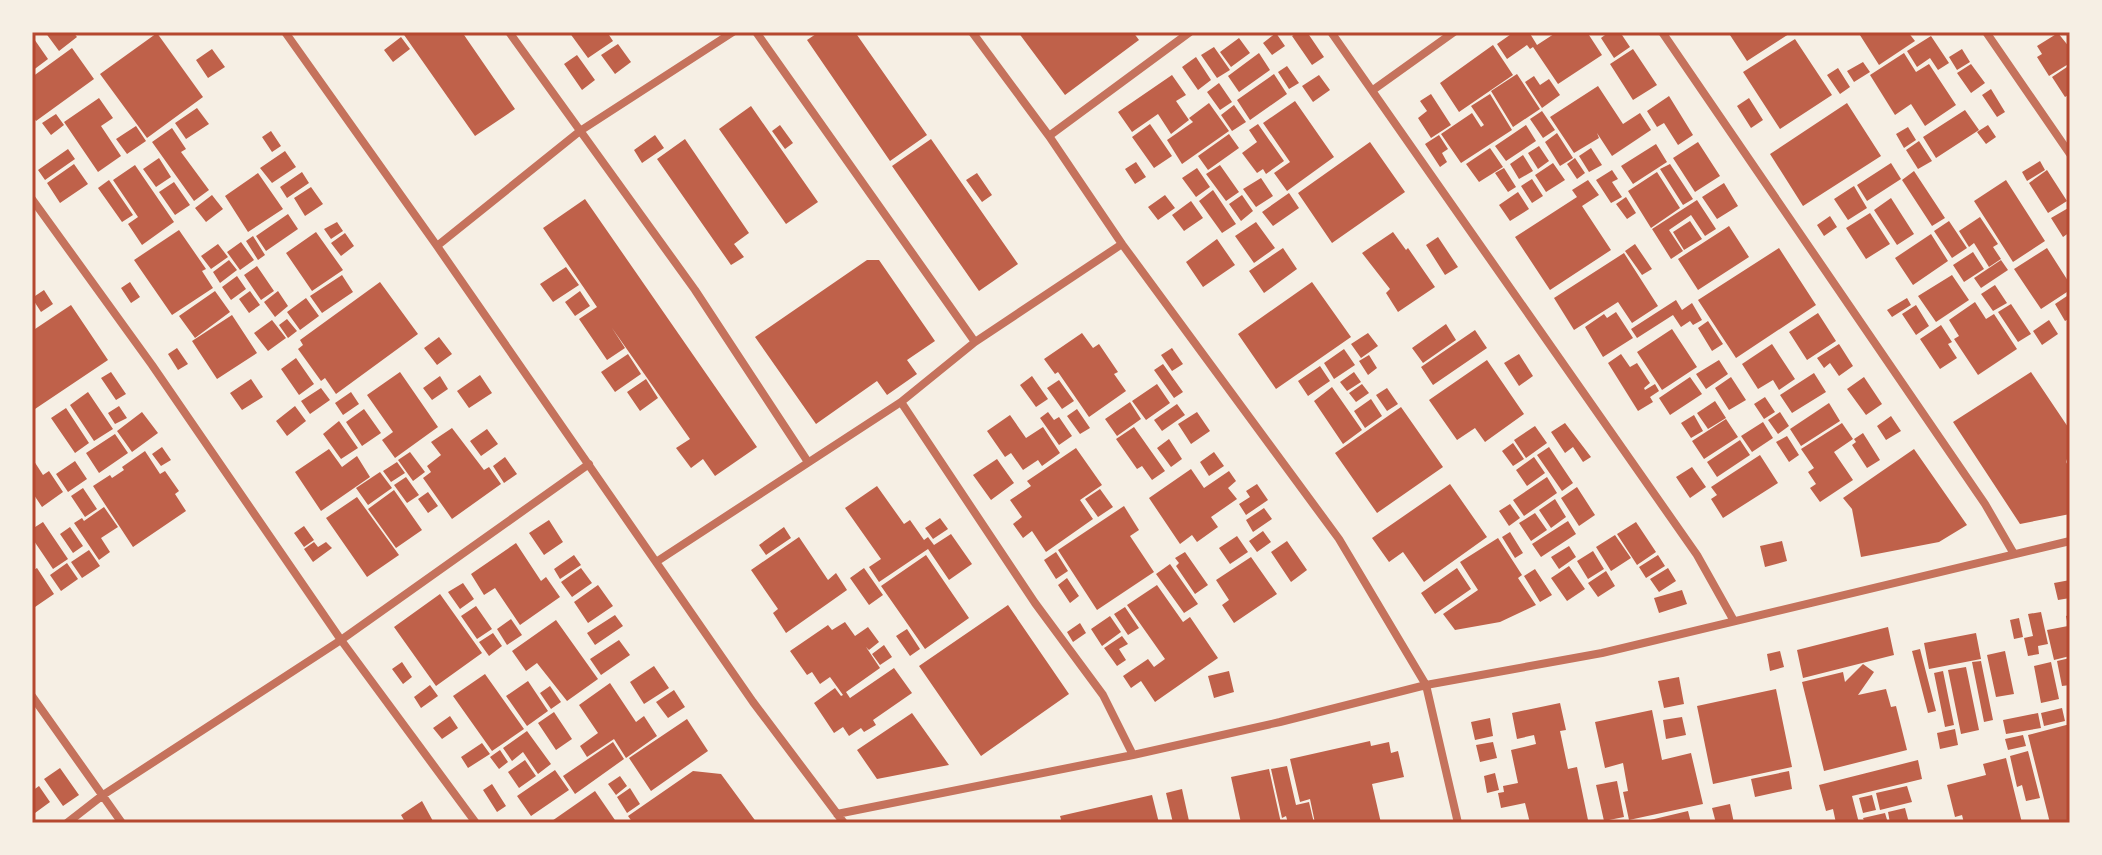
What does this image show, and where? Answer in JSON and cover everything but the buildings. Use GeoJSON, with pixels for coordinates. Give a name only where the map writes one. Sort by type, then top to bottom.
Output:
{"type":"FeatureCollection","features":[{"type":"Feature","properties":{"kind":"street"},"geometry":{"type":"LineString","coordinates":[[285,32],[753,702],[844,823]]}},
{"type":"Feature","properties":{"kind":"street"},"geometry":{"type":"LineString","coordinates":[[509,32],[695,290],[808,462]]}},
{"type":"Feature","properties":{"kind":"street"},"geometry":{"type":"LineString","coordinates":[[437,246],[580,131],[733,32]]}},
{"type":"Feature","properties":{"kind":"street"},"geometry":{"type":"LineString","coordinates":[[756,32],[975,342]]}},
{"type":"Feature","properties":{"kind":"street"},"geometry":{"type":"LineString","coordinates":[[972,32],[1049,136],[1122,244],[1339,539],[1426,685],[1458,823]]}},
{"type":"Feature","properties":{"kind":"street"},"geometry":{"type":"LineString","coordinates":[[1049,136],[1190,32]]}},
{"type":"Feature","properties":{"kind":"street"},"geometry":{"type":"LineString","coordinates":[[1331,32],[1697,555],[1734,621]]}},
{"type":"Feature","properties":{"kind":"street"},"geometry":{"type":"LineString","coordinates":[[1373,90],[1454,32]]}},
{"type":"Feature","properties":{"kind":"street"},"geometry":{"type":"LineString","coordinates":[[1662,32],[1985,504],[2014,554]]}},
{"type":"Feature","properties":{"kind":"street"},"geometry":{"type":"LineString","coordinates":[[1986,32],[2070,154]]}},
{"type":"Feature","properties":{"kind":"street"},"geometry":{"type":"LineString","coordinates":[[32,199],[152,365],[341,640],[476,823]]}},
{"type":"Feature","properties":{"kind":"street"},"geometry":{"type":"LineString","coordinates":[[656,562],[901,402],[975,342],[1122,244]]}},
{"type":"Feature","properties":{"kind":"street"},"geometry":{"type":"LineString","coordinates":[[901,402],[1035,603],[1103,695],[1133,755]]}},
{"type":"Feature","properties":{"kind":"street"},"geometry":{"type":"LineString","coordinates":[[67,823],[103,795],[341,640],[589,464]]}},
{"type":"Feature","properties":{"kind":"street"},"geometry":{"type":"LineString","coordinates":[[837,814],[1133,755],[1426,685],[1602,653],[2070,541]]}},
{"type":"Feature","properties":{"kind":"street"},"geometry":{"type":"LineString","coordinates":[[32,696],[122,823]]}}]}
